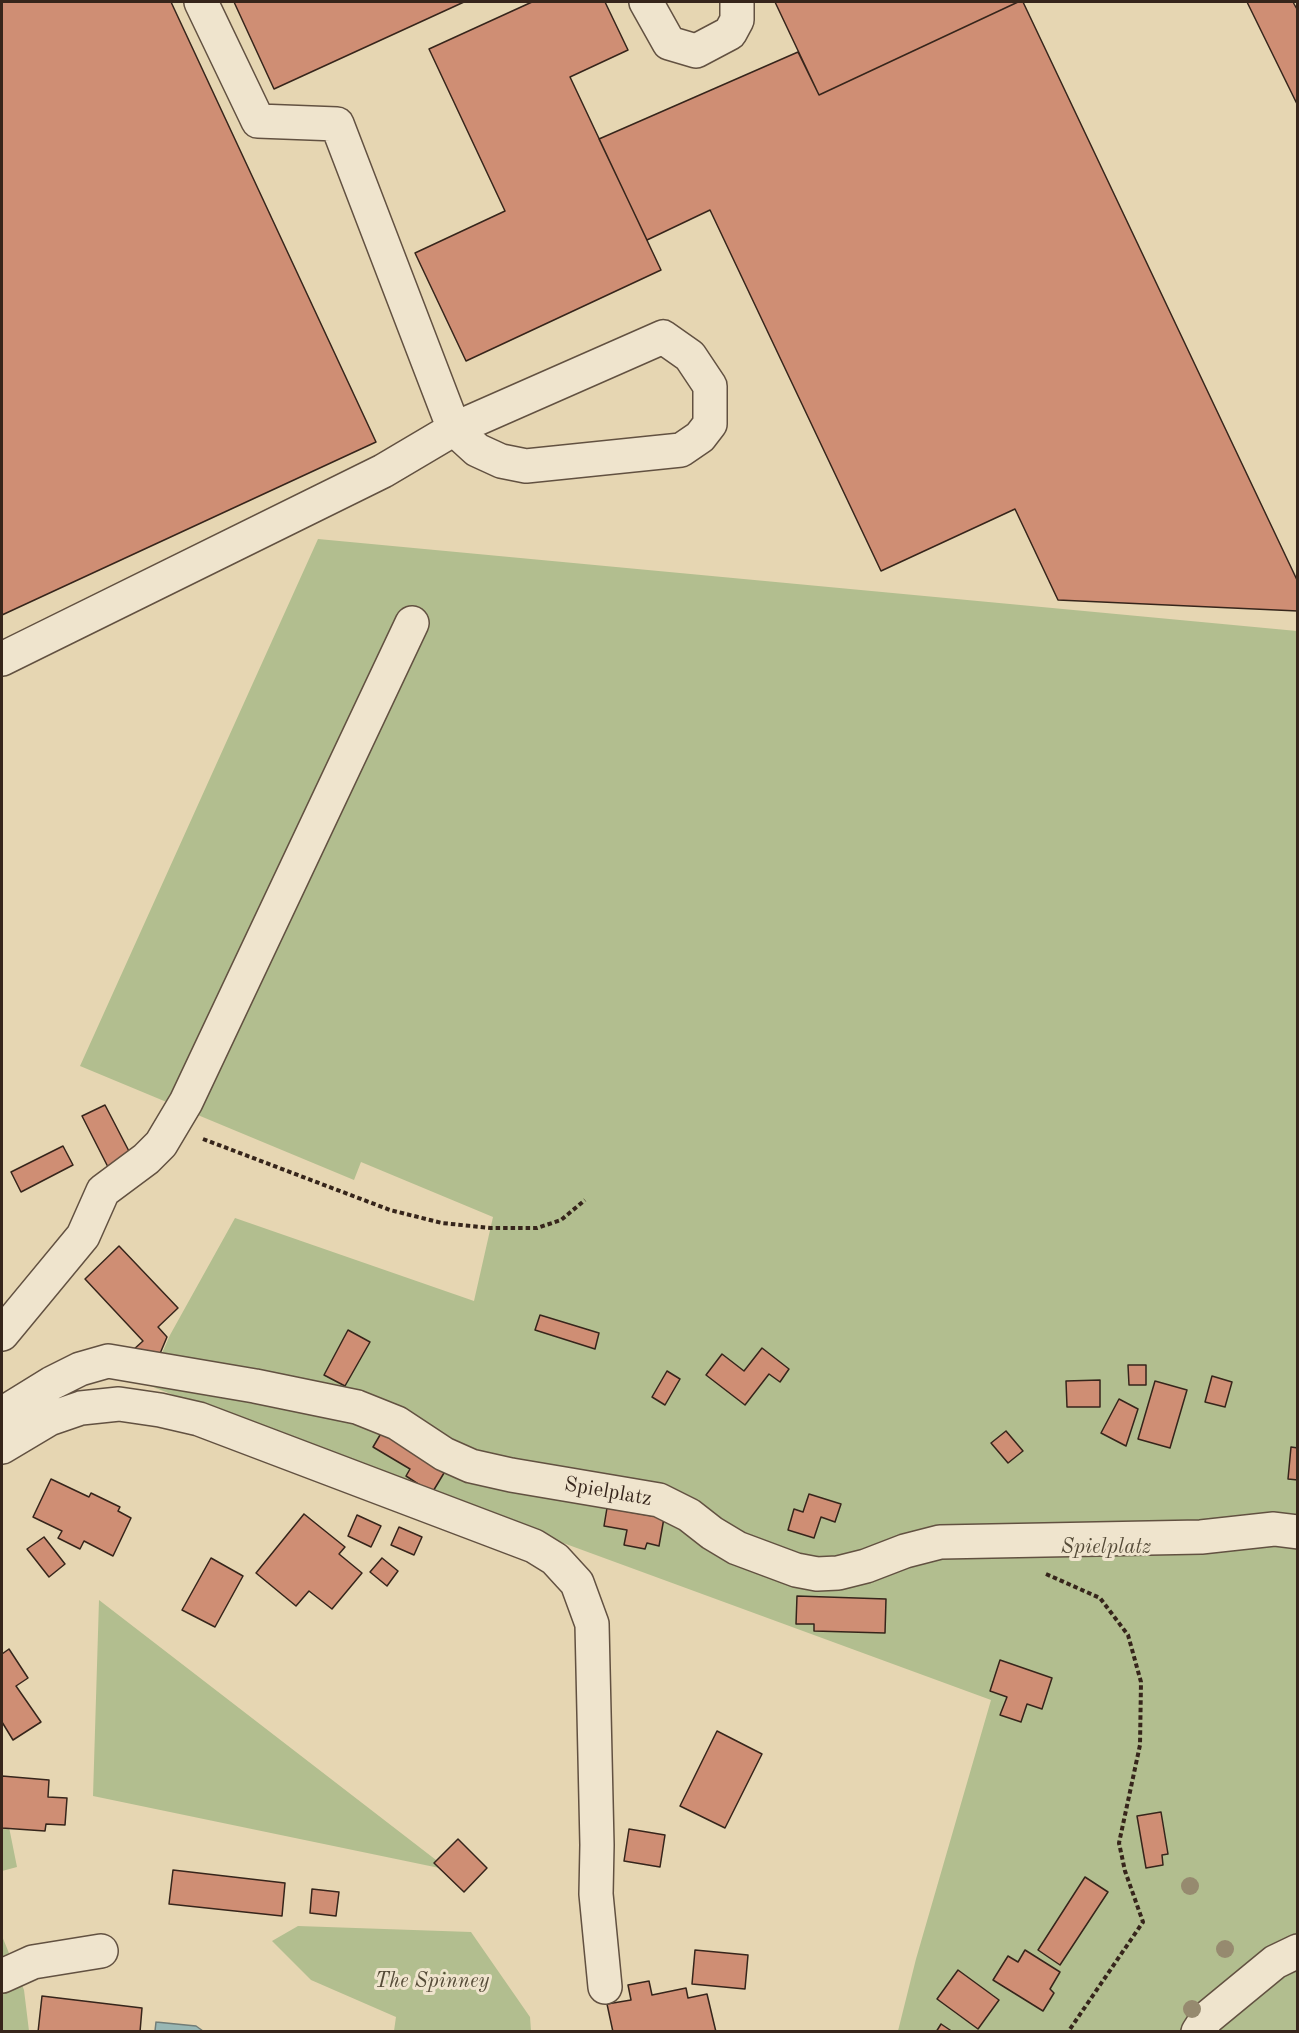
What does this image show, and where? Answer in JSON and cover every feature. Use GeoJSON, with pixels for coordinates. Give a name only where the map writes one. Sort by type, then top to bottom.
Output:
{"type":"FeatureCollection","features":[{"type":"Feature","properties":{"kind":"lane"},"geometry":{"type":"LineString","coordinates":[[2,659],[383,471],[454,429],[663,337],[690,356],[710,386],[710,424],[700,437],[681,450],[526,466],[501,461],[477,450],[454,429],[337,124],[258,121],[201,2]]}},
{"type":"Feature","properties":{"kind":"lane"},"geometry":{"type":"LineString","coordinates":[[646,2],[669,43],[696,51],[730,33],[737,20],[737,2]]}},
{"type":"Feature","properties":{"kind":"lane"},"geometry":{"type":"LineString","coordinates":[[2,1334],[83,1236],[103,1191],[146,1159],[161,1144],[186,1102],[412,623]]}},
{"type":"Feature","properties":{"kind":"lane","name":"Spielplatz"},"geometry":{"type":"LineString","coordinates":[[5,1434],[61,1379],[80,1369],[108,1361],[255,1386],[357,1407],[397,1423],[444,1454],[471,1466],[659,1500],[689,1515],[712,1533],[737,1548],[796,1570],[817,1574],[838,1573],[866,1566],[904,1551],[940,1542],[1201,1537],[1274,1529],[1298,1532]]}},
{"type":"Feature","properties":{"kind":"lane"},"geometry":{"type":"LineString","coordinates":[[5,1434],[81,1408],[119,1404],[160,1410],[210,1423],[534,1546],[555,1559],[577,1583],[592,1624],[596,1894],[604,1987]]}},
{"type":"Feature","properties":{"kind":"lane"},"geometry":{"type":"LineString","coordinates":[[2,1976],[33,1962],[100,1951]]}},
{"type":"Feature","properties":{"kind":"lane"},"geometry":{"type":"LineString","coordinates":[[1198,2031],[1207,2018],[1267,1969],[1298,1951]]}},
{"type":"Feature","properties":{"kind":"path"},"geometry":{"type":"LineString","coordinates":[[171,1127],[390,1210],[442,1223],[491,1228],[537,1228],[561,1220],[585,1200]]}},
{"type":"Feature","properties":{"kind":"path"},"geometry":{"type":"LineString","coordinates":[[1045,1574],[1100,1598],[1128,1635],[1141,1682],[1140,1745],[1119,1844],[1125,1871],[1143,1922],[1068,2031]]}},
{"type":"Feature","properties":{"kind":"green space"},"geometry":{"type":"Polygon","coordinates":[[[318,539],[1297,631],[1297,2031],[898,2031],[916,1959],[991,1700],[367,1471],[148,1385],[170,1335],[235,1218],[474,1301],[493,1217],[361,1162],[354,1180],[80,1066],[318,539]]]}},
{"type":"Feature","properties":{"kind":"green space"},"geometry":{"type":"Polygon","coordinates":[[[99,1600],[449,1870],[93,1796],[99,1600]]]}},
{"type":"Feature","properties":{"kind":"green space"},"geometry":{"type":"Polygon","coordinates":[[[2,1816],[7,1817],[17,1867],[2,1871],[2,1816]]]}},
{"type":"Feature","properties":{"kind":"green space","name":"The Spinney"},"geometry":{"type":"Polygon","coordinates":[[[298,1926],[471,1932],[530,2017],[531,2031],[394,2031],[396,2017],[311,1980],[272,1941],[298,1926]]]}},
{"type":"Feature","properties":{"kind":"green space"},"geometry":{"type":"Polygon","coordinates":[[[2,1936],[24,1990],[29,2031],[2,2031],[2,1936]]]}},
{"type":"Feature","properties":{"kind":"water"},"geometry":{"type":"Polygon","coordinates":[[[156,2022],[196,2026],[203,2031],[155,2031],[156,2022]]]}},
{"type":"Feature","properties":{"kind":"building"},"geometry":{"type":"Polygon","coordinates":[[[2,2],[171,2],[376,442],[2,615],[2,2]]]}},
{"type":"Feature","properties":{"kind":"building"},"geometry":{"type":"Polygon","coordinates":[[[234,2],[464,2],[274,89],[234,2]]]}},
{"type":"Feature","properties":{"kind":"building"},"geometry":{"type":"Polygon","coordinates":[[[532,2],[605,2],[628,50],[570,77],[661,270],[466,361],[415,253],[505,211],[429,49],[532,2]]]}},
{"type":"Feature","properties":{"kind":"building"},"geometry":{"type":"Polygon","coordinates":[[[775,2],[1018,2],[819,95],[775,2]]]}},
{"type":"Feature","properties":{"kind":"building"},"geometry":{"type":"Polygon","coordinates":[[[1018,2],[1023,2],[1298,582],[1298,611],[1058,600],[1015,509],[881,571],[710,210],[647,240],[599,139],[798,52],[819,95],[1018,2]]]}},
{"type":"Feature","properties":{"kind":"building"},"geometry":{"type":"Polygon","coordinates":[[[1247,2],[1293,2],[1298,11],[1298,106],[1247,2]]]}},
{"type":"Feature","properties":{"kind":"building"},"geometry":{"type":"Polygon","coordinates":[[[105,1105],[132,1157],[109,1169],[82,1116],[105,1105]]]}},
{"type":"Feature","properties":{"kind":"building"},"geometry":{"type":"Polygon","coordinates":[[[63,1146],[73,1165],[21,1192],[11,1172],[63,1146]]]}},
{"type":"Feature","properties":{"kind":"building"},"geometry":{"type":"Polygon","coordinates":[[[119,1246],[178,1308],[158,1327],[167,1337],[159,1356],[133,1350],[143,1341],[85,1279],[119,1246]]]}},
{"type":"Feature","properties":{"kind":"building"},"geometry":{"type":"Polygon","coordinates":[[[540,1315],[599,1333],[595,1349],[535,1330],[540,1315]]]}},
{"type":"Feature","properties":{"kind":"building"},"geometry":{"type":"Polygon","coordinates":[[[348,1330],[370,1342],[345,1386],[324,1375],[348,1330]]]}},
{"type":"Feature","properties":{"kind":"building"},"geometry":{"type":"Polygon","coordinates":[[[762,1348],[789,1369],[780,1382],[769,1374],[745,1405],[706,1375],[722,1354],[744,1371],[762,1348]]]}},
{"type":"Feature","properties":{"kind":"building"},"geometry":{"type":"Polygon","coordinates":[[[1128,1365],[1146,1365],[1146,1385],[1129,1385],[1128,1365]]]}},
{"type":"Feature","properties":{"kind":"building"},"geometry":{"type":"Polygon","coordinates":[[[667,1371],[680,1379],[665,1405],[652,1397],[667,1371]]]}},
{"type":"Feature","properties":{"kind":"building"},"geometry":{"type":"Polygon","coordinates":[[[1212,1376],[1232,1382],[1225,1407],[1205,1402],[1212,1376]]]}},
{"type":"Feature","properties":{"kind":"building"},"geometry":{"type":"Polygon","coordinates":[[[1100,1380],[1100,1407],[1067,1407],[1066,1381],[1100,1380]]]}},
{"type":"Feature","properties":{"kind":"building"},"geometry":{"type":"Polygon","coordinates":[[[1155,1381],[1187,1390],[1170,1448],[1138,1439],[1155,1381]]]}},
{"type":"Feature","properties":{"kind":"building"},"geometry":{"type":"Polygon","coordinates":[[[1119,1399],[1138,1409],[1126,1446],[1101,1433],[1119,1399]]]}},
{"type":"Feature","properties":{"kind":"building"},"geometry":{"type":"Polygon","coordinates":[[[383,1430],[447,1468],[432,1493],[406,1476],[410,1469],[373,1447],[383,1430]]]}},
{"type":"Feature","properties":{"kind":"building"},"geometry":{"type":"Polygon","coordinates":[[[1006,1431],[1023,1451],[1008,1463],[991,1443],[1006,1431]]]}},
{"type":"Feature","properties":{"kind":"building"},"geometry":{"type":"Polygon","coordinates":[[[1291,1447],[1298,1448],[1298,1480],[1288,1479],[1291,1447]]]}},
{"type":"Feature","properties":{"kind":"building"},"geometry":{"type":"Polygon","coordinates":[[[51,1479],[89,1497],[91,1493],[120,1507],[118,1511],[131,1518],[113,1556],[84,1541],[80,1549],[58,1538],[62,1531],[33,1517],[51,1479]]]}},
{"type":"Feature","properties":{"kind":"building"},"geometry":{"type":"Polygon","coordinates":[[[809,1494],[841,1504],[835,1522],[821,1517],[814,1538],[788,1530],[794,1509],[803,1512],[809,1494]]]}},
{"type":"Feature","properties":{"kind":"building"},"geometry":{"type":"Polygon","coordinates":[[[607,1508],[664,1518],[659,1546],[647,1543],[645,1549],[624,1545],[627,1530],[604,1526],[607,1508]]]}},
{"type":"Feature","properties":{"kind":"building"},"geometry":{"type":"Polygon","coordinates":[[[304,1514],[345,1547],[339,1554],[362,1573],[332,1609],[309,1591],[296,1606],[256,1573],[304,1514]]]}},
{"type":"Feature","properties":{"kind":"building"},"geometry":{"type":"Polygon","coordinates":[[[357,1515],[381,1526],[371,1547],[348,1536],[357,1515]]]}},
{"type":"Feature","properties":{"kind":"building"},"geometry":{"type":"Polygon","coordinates":[[[399,1527],[422,1537],[414,1555],[391,1545],[399,1527]]]}},
{"type":"Feature","properties":{"kind":"building"},"geometry":{"type":"Polygon","coordinates":[[[44,1537],[65,1564],[49,1577],[27,1549],[44,1537]]]}},
{"type":"Feature","properties":{"kind":"building"},"geometry":{"type":"Polygon","coordinates":[[[211,1558],[243,1576],[215,1627],[182,1610],[211,1558]]]}},
{"type":"Feature","properties":{"kind":"building"},"geometry":{"type":"Polygon","coordinates":[[[382,1558],[398,1571],[387,1586],[370,1572],[382,1558]]]}},
{"type":"Feature","properties":{"kind":"building"},"geometry":{"type":"Polygon","coordinates":[[[797,1596],[886,1599],[885,1633],[814,1631],[814,1624],[796,1624],[797,1596]]]}},
{"type":"Feature","properties":{"kind":"building"},"geometry":{"type":"Polygon","coordinates":[[[9,1649],[28,1678],[16,1686],[41,1722],[13,1740],[2,1722],[2,1654],[9,1649]]]}},
{"type":"Feature","properties":{"kind":"building"},"geometry":{"type":"Polygon","coordinates":[[[1000,1660],[1052,1678],[1042,1709],[1027,1704],[1021,1722],[1000,1715],[1007,1697],[990,1691],[1000,1660]]]}},
{"type":"Feature","properties":{"kind":"building"},"geometry":{"type":"Polygon","coordinates":[[[717,1731],[762,1754],[725,1828],[680,1806],[717,1731]]]}},
{"type":"Feature","properties":{"kind":"building"},"geometry":{"type":"Polygon","coordinates":[[[2,1776],[49,1780],[48,1797],[67,1798],[65,1825],[46,1824],[45,1831],[2,1828],[2,1776]]]}},
{"type":"Feature","properties":{"kind":"building"},"geometry":{"type":"Polygon","coordinates":[[[1161,1812],[1168,1854],[1162,1855],[1163,1865],[1146,1868],[1137,1816],[1161,1812]]]}},
{"type":"Feature","properties":{"kind":"building"},"geometry":{"type":"Polygon","coordinates":[[[629,1829],[665,1835],[660,1867],[624,1861],[629,1829]]]}},
{"type":"Feature","properties":{"kind":"building"},"geometry":{"type":"Polygon","coordinates":[[[458,1839],[487,1868],[464,1892],[434,1863],[458,1839]]]}},
{"type":"Feature","properties":{"kind":"building"},"geometry":{"type":"Polygon","coordinates":[[[173,1870],[285,1883],[282,1916],[169,1904],[173,1870]]]}},
{"type":"Feature","properties":{"kind":"building"},"geometry":{"type":"Polygon","coordinates":[[[1085,1877],[1108,1892],[1060,1965],[1038,1950],[1085,1877]]]}},
{"type":"Feature","properties":{"kind":"building"},"geometry":{"type":"Polygon","coordinates":[[[312,1889],[339,1892],[336,1916],[310,1913],[312,1889]]]}},
{"type":"Feature","properties":{"kind":"building"},"geometry":{"type":"Polygon","coordinates":[[[695,1950],[748,1955],[745,1989],[692,1984],[695,1950]]]}},
{"type":"Feature","properties":{"kind":"building"},"geometry":{"type":"Polygon","coordinates":[[[1025,1950],[1060,1972],[1050,1989],[1054,1993],[1043,2011],[993,1980],[1008,1956],[1018,1962],[1025,1950]]]}},
{"type":"Feature","properties":{"kind":"building"},"geometry":{"type":"Polygon","coordinates":[[[958,1970],[999,2000],[978,2029],[937,1999],[958,1970]]]}},
{"type":"Feature","properties":{"kind":"building"},"geometry":{"type":"Polygon","coordinates":[[[649,1981],[652,1995],[686,1988],[688,1998],[707,1994],[716,2032],[613,2032],[607,2004],[631,2000],[628,1985],[649,1981]]]}},
{"type":"Feature","properties":{"kind":"building"},"geometry":{"type":"Polygon","coordinates":[[[42,1996],[142,2008],[140,2032],[38,2032],[42,1996]]]}},
{"type":"Feature","properties":{"kind":"building"},"geometry":{"type":"Polygon","coordinates":[[[941,2024],[953,2032],[936,2032],[941,2024]]]}}]}
